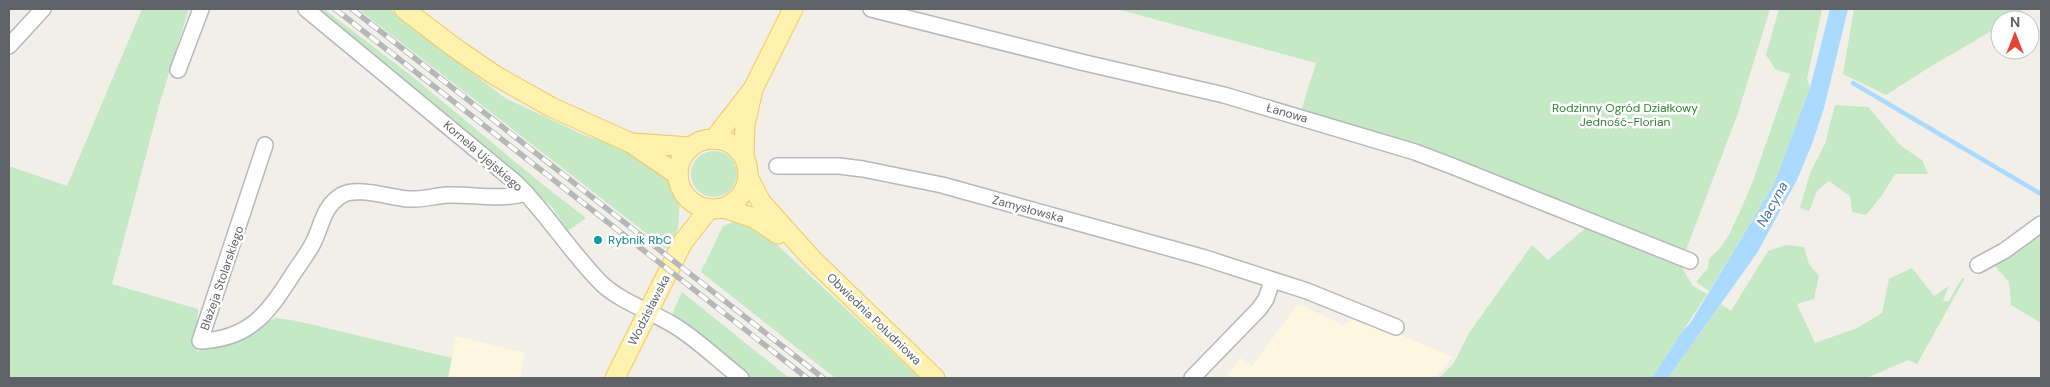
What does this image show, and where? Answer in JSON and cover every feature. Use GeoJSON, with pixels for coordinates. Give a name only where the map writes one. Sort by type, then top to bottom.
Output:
{"type":"FeatureCollection","features":[{"type":"Feature","properties":{"kind":"main road"},"geometry":{"type":"LineString","coordinates":[[404,9],[475,62],[528,95],[581,122],[632,143],[678,175]]}},
{"type":"Feature","properties":{"kind":"main road"},"geometry":{"type":"LineString","coordinates":[[714,139],[753,89],[792,9]]}},
{"type":"Feature","properties":{"kind":"main road"},"geometry":{"type":"LineString","coordinates":[[744,157],[745,126],[753,89]]}},
{"type":"Feature","properties":{"kind":"main road"},"geometry":{"type":"LineString","coordinates":[[714,139],[732,145],[744,157],[748,167],[746,188],[740,197],[717,208],[695,205],[685,196],[680,186],[678,175],[681,159],[691,147],[702,141],[714,139]]}},
{"type":"Feature","properties":{"kind":"main road"},"geometry":{"type":"LineString","coordinates":[[632,143],[691,147]]}},
{"type":"Feature","properties":{"kind":"main road","name":"Obwiednia Południowa"},"geometry":{"type":"LineString","coordinates":[[748,177],[758,198],[768,212],[813,260],[935,378]]}},
{"type":"Feature","properties":{"kind":"main road","name":"Wodzisławska"},"geometry":{"type":"LineString","coordinates":[[683,242],[685,196]]}},
{"type":"Feature","properties":{"kind":"main road","name":"Obwiednia Południowa"},"geometry":{"type":"LineString","coordinates":[[717,208],[746,214],[762,222],[813,260]]}},
{"type":"Feature","properties":{"kind":"main road","name":"Wodzisławska"},"geometry":{"type":"LineString","coordinates":[[615,378],[683,242],[717,208]]}},
{"type":"Feature","properties":{"kind":"street"},"geometry":{"type":"LineString","coordinates":[[9,46],[43,9]]}},
{"type":"Feature","properties":{"kind":"street"},"geometry":{"type":"LineString","coordinates":[[178,70],[201,9]]}},
{"type":"Feature","properties":{"kind":"street","name":"Kornela Ujejskiego"},"geometry":{"type":"LineString","coordinates":[[306,9],[526,192],[577,257],[603,284],[619,297],[677,327],[741,378]]}},
{"type":"Feature","properties":{"kind":"street","name":"Łanowa"},"geometry":{"type":"LineString","coordinates":[[871,9],[1082,62],[1224,95],[1367,137],[1452,166],[1690,261]]}},
{"type":"Feature","properties":{"kind":"street","name":"Błażeja Stolarskiego"},"geometry":{"type":"LineString","coordinates":[[265,145],[200,341],[227,338],[244,330],[264,316],[313,244],[326,210],[344,195],[356,192],[413,199],[452,195],[512,197],[526,192]]}},
{"type":"Feature","properties":{"kind":"street","name":"Zamysłowska"},"geometry":{"type":"LineString","coordinates":[[777,166],[838,166],[863,169],[942,185],[1205,258],[1307,291],[1396,327]]}},
{"type":"Feature","properties":{"kind":"street"},"geometry":{"type":"LineString","coordinates":[[1978,265],[2004,251],[2041,224]]}},
{"type":"Feature","properties":{"kind":"street"},"geometry":{"type":"LineString","coordinates":[[1192,378],[1259,309],[1266,299],[1272,281]]}},
{"type":"Feature","properties":{"kind":"shaded area"},"geometry":{"type":"Polygon","coordinates":[[[1298,304],[1344,325],[1357,317],[1453,357],[1434,378],[1225,378],[1241,358],[1252,366],[1298,304]]]}},
{"type":"Feature","properties":{"kind":"shaded area"},"geometry":{"type":"Polygon","coordinates":[[[456,336],[525,353],[520,378],[448,378],[456,336]]]}},
{"type":"Feature","properties":{"kind":"green space"},"geometry":{"type":"Polygon","coordinates":[[[142,9],[189,9],[160,102],[112,284],[198,309],[197,352],[276,318],[297,321],[452,358],[448,378],[9,378],[9,166],[67,186],[142,9]]]}},
{"type":"Feature","properties":{"kind":"green space"},"geometry":{"type":"Polygon","coordinates":[[[314,9],[324,9],[413,77],[537,180],[586,218],[568,231],[552,207],[388,66],[314,9]]]}},
{"type":"Feature","properties":{"kind":"green space"},"geometry":{"type":"Polygon","coordinates":[[[358,9],[390,9],[505,98],[584,135],[636,152],[669,175],[680,199],[678,228],[669,251],[358,9]]]}},
{"type":"Feature","properties":{"kind":"green space","name":"Rodzinny Ogród Działkowy Jedność-Florian"},"geometry":{"type":"Polygon","coordinates":[[[1117,9],[1770,9],[1738,113],[1686,250],[1580,209],[1301,111],[1316,63],[1117,9]]]}},
{"type":"Feature","properties":{"kind":"green space"},"geometry":{"type":"Polygon","coordinates":[[[1779,9],[1822,9],[1807,79],[1810,88],[1774,184],[1709,291],[1696,282],[1708,268],[1709,259],[1729,235],[1742,207],[1753,181],[1790,74],[1775,69],[1766,55],[1779,9]]]}},
{"type":"Feature","properties":{"kind":"green space"},"geometry":{"type":"Polygon","coordinates":[[[1854,9],[2023,9],[1990,10],[1990,32],[1886,95],[1843,74],[1854,9]]]}},
{"type":"Feature","properties":{"kind":"green space"},"geometry":{"type":"Polygon","coordinates":[[[1835,105],[1868,107],[1901,146],[1922,160],[1928,174],[1895,174],[1883,194],[1866,215],[1852,212],[1850,196],[1829,181],[1817,191],[1809,211],[1800,208],[1810,173],[1825,144],[1835,105]]]}},
{"type":"Feature","properties":{"kind":"green space"},"geometry":{"type":"Polygon","coordinates":[[[714,151],[727,155],[733,161],[737,174],[733,187],[727,193],[714,197],[701,193],[695,187],[691,174],[695,161],[701,155],[714,151]]]}},
{"type":"Feature","properties":{"kind":"green space"},"geometry":{"type":"Polygon","coordinates":[[[733,222],[752,228],[772,240],[920,378],[835,378],[701,272],[723,226],[733,222]]]}},
{"type":"Feature","properties":{"kind":"green space"},"geometry":{"type":"Polygon","coordinates":[[[1588,226],[1679,263],[1693,286],[1707,294],[1652,378],[1439,378],[1454,363],[1469,333],[1532,245],[1548,260],[1588,226]]]}},
{"type":"Feature","properties":{"kind":"green space"},"geometry":{"type":"Polygon","coordinates":[[[2041,230],[2041,323],[2011,305],[2009,282],[1995,266],[2041,230]]]}},
{"type":"Feature","properties":{"kind":"green space"},"geometry":{"type":"Polygon","coordinates":[[[1786,245],[1804,247],[1809,264],[1819,276],[1814,299],[1797,304],[1815,343],[1857,328],[1882,313],[1889,279],[1912,268],[1934,296],[1949,286],[1943,300],[1948,302],[1962,278],[1965,278],[1917,364],[1908,360],[1867,378],[1668,378],[1721,304],[1731,311],[1768,251],[1786,245]]]}},
{"type":"Feature","properties":{"kind":"green space"},"geometry":{"type":"Polygon","coordinates":[[[682,292],[789,378],[749,378],[672,314],[682,292]]]}},
{"type":"Feature","properties":{"kind":"water","name":"Nacyna"},"geometry":{"type":"Polygon","coordinates":[[[1830,9],[1848,9],[1824,108],[1797,180],[1757,253],[1668,378],[1652,378],[1682,332],[1691,322],[1774,184],[1810,88],[1830,9]]]}},
{"type":"Feature","properties":{"kind":"waterway"},"geometry":{"type":"LineString","coordinates":[[1853,83],[2041,194]]}},
{"type":"Feature","properties":{"kind":"railway"},"geometry":{"type":"LineString","coordinates":[[335,9],[807,378]]}},
{"type":"Feature","properties":{"kind":"railway"},"geometry":{"type":"LineString","coordinates":[[352,9],[823,378]]}},
{"type":"Feature","properties":{"kind":"place","name":"Rybnik RbC"},"geometry":{"type":"Point","coordinates":[598,240]}}]}
